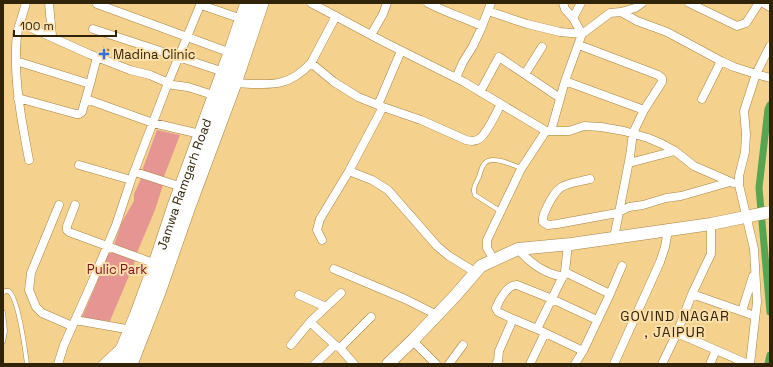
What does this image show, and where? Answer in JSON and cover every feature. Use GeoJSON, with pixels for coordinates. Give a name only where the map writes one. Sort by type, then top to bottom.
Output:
{"type":"FeatureCollection","features":[{"type":"Feature","properties":{"kind":"highway","name":"Jamwa Ramgarh Road"},"geometry":{"type":"LineString","coordinates":[[117,364],[130,335],[156,264],[200,134],[216,96],[229,78],[231,53],[248,3]]}},
{"type":"Feature","properties":{"kind":"highway","name":"Jamwa Ramgarh Road"},"geometry":{"type":"LineString","coordinates":[[130,364],[158,292],[187,209],[229,78],[261,3]]}},
{"type":"Feature","properties":{"kind":"street"},"geometry":{"type":"LineString","coordinates":[[26,3],[17,29],[16,62],[18,98],[29,160]]}},
{"type":"Feature","properties":{"kind":"street"},"geometry":{"type":"LineString","coordinates":[[49,3],[52,36]]}},
{"type":"Feature","properties":{"kind":"street"},"geometry":{"type":"LineString","coordinates":[[311,3],[401,51],[456,78],[548,131],[569,131],[584,126],[601,127],[633,133],[648,138],[675,151],[694,166],[739,185]]}},
{"type":"Feature","properties":{"kind":"street"},"geometry":{"type":"LineString","coordinates":[[371,35],[379,22],[387,3]]}},
{"type":"Feature","properties":{"kind":"street"},"geometry":{"type":"LineString","coordinates":[[428,3],[482,26]]}},
{"type":"Feature","properties":{"kind":"street"},"geometry":{"type":"LineString","coordinates":[[456,78],[463,62],[473,46],[491,3]]}},
{"type":"Feature","properties":{"kind":"street"},"geometry":{"type":"LineString","coordinates":[[563,3],[565,9],[573,18],[582,34]]}},
{"type":"Feature","properties":{"kind":"street"},"geometry":{"type":"LineString","coordinates":[[573,18],[581,3]]}},
{"type":"Feature","properties":{"kind":"street"},"geometry":{"type":"LineString","coordinates":[[494,260],[486,245],[490,234],[521,168],[548,131],[582,34],[610,13],[635,8],[642,3]]}},
{"type":"Feature","properties":{"kind":"street"},"geometry":{"type":"LineString","coordinates":[[689,3],[737,26],[746,23],[759,3]]}},
{"type":"Feature","properties":{"kind":"street"},"geometry":{"type":"LineString","coordinates":[[763,3],[770,7]]}},
{"type":"Feature","properties":{"kind":"street"},"geometry":{"type":"LineString","coordinates":[[97,4],[231,53]]}},
{"type":"Feature","properties":{"kind":"street"},"geometry":{"type":"LineString","coordinates":[[58,364],[64,345],[107,247],[168,83],[201,4],[242,19]]}},
{"type":"Feature","properties":{"kind":"street"},"geometry":{"type":"LineString","coordinates":[[488,11],[527,24],[560,32],[582,34]]}},
{"type":"Feature","properties":{"kind":"street"},"geometry":{"type":"LineString","coordinates":[[621,12],[637,21],[667,32],[734,67],[770,78]]}},
{"type":"Feature","properties":{"kind":"street"},"geometry":{"type":"LineString","coordinates":[[93,29],[179,57],[229,78],[270,85],[292,79],[304,71],[311,63],[336,16]]}},
{"type":"Feature","properties":{"kind":"street"},"geometry":{"type":"LineString","coordinates":[[20,23],[130,70],[150,75],[168,83],[216,96]]}},
{"type":"Feature","properties":{"kind":"street"},"geometry":{"type":"LineString","coordinates":[[579,45],[658,75],[662,78],[662,82],[644,110],[633,133],[629,163],[614,238]]}},
{"type":"Feature","properties":{"kind":"street"},"geometry":{"type":"LineString","coordinates":[[676,333],[749,364],[757,302],[751,216],[739,185],[739,176],[745,152],[746,134],[744,111],[756,74],[770,46]]}},
{"type":"Feature","properties":{"kind":"street"},"geometry":{"type":"LineString","coordinates":[[525,74],[542,47]]}},
{"type":"Feature","properties":{"kind":"street"},"geometry":{"type":"LineString","coordinates":[[322,240],[317,230],[320,219],[349,171],[380,106],[401,51]]}},
{"type":"Feature","properties":{"kind":"street"},"geometry":{"type":"LineString","coordinates":[[18,98],[79,114],[82,112],[97,57]]}},
{"type":"Feature","properties":{"kind":"street"},"geometry":{"type":"LineString","coordinates":[[480,92],[499,57],[560,98]]}},
{"type":"Feature","properties":{"kind":"street"},"geometry":{"type":"LineString","coordinates":[[702,99],[721,61]]}},
{"type":"Feature","properties":{"kind":"street"},"geometry":{"type":"LineString","coordinates":[[16,62],[90,84]]}},
{"type":"Feature","properties":{"kind":"street"},"geometry":{"type":"LineString","coordinates":[[311,63],[334,82],[358,97],[421,120],[466,140],[478,140],[483,135],[501,104]]}},
{"type":"Feature","properties":{"kind":"street"},"geometry":{"type":"LineString","coordinates":[[565,81],[644,110]]}},
{"type":"Feature","properties":{"kind":"street"},"geometry":{"type":"LineString","coordinates":[[86,99],[153,123],[200,134]]}},
{"type":"Feature","properties":{"kind":"street"},"geometry":{"type":"LineString","coordinates":[[629,163],[675,151]]}},
{"type":"Feature","properties":{"kind":"street"},"geometry":{"type":"LineString","coordinates":[[78,164],[131,180]]}},
{"type":"Feature","properties":{"kind":"street"},"geometry":{"type":"LineString","coordinates":[[349,171],[372,180],[388,190],[437,246],[449,256],[476,272]]}},
{"type":"Feature","properties":{"kind":"street"},"geometry":{"type":"LineString","coordinates":[[134,172],[182,187]]}},
{"type":"Feature","properties":{"kind":"street"},"geometry":{"type":"LineString","coordinates":[[590,179],[567,184],[556,191],[543,216],[543,222],[548,225],[568,223],[619,212],[629,207],[681,196],[730,182]]}},
{"type":"Feature","properties":{"kind":"street"},"geometry":{"type":"LineString","coordinates":[[59,205],[31,273],[29,290],[36,307],[42,312],[74,323],[130,335]]}},
{"type":"Feature","properties":{"kind":"street"},"geometry":{"type":"LineString","coordinates":[[75,205],[67,226],[67,230],[69,232],[156,264]]}},
{"type":"Feature","properties":{"kind":"street"},"geometry":{"type":"LineString","coordinates":[[388,364],[437,315],[481,266],[518,249],[568,244],[711,224],[770,212]]}},
{"type":"Feature","properties":{"kind":"street"},"geometry":{"type":"LineString","coordinates":[[662,364],[711,254],[711,224]]}},
{"type":"Feature","properties":{"kind":"street"},"geometry":{"type":"LineString","coordinates":[[614,364],[660,262],[665,247],[668,230]]}},
{"type":"Feature","properties":{"kind":"street"},"geometry":{"type":"LineString","coordinates":[[537,328],[564,275],[568,244]]}},
{"type":"Feature","properties":{"kind":"street"},"geometry":{"type":"LineString","coordinates":[[518,249],[534,265],[553,275],[564,275],[610,294]]}},
{"type":"Feature","properties":{"kind":"street"},"geometry":{"type":"LineString","coordinates":[[575,364],[583,351],[622,266]]}},
{"type":"Feature","properties":{"kind":"street"},"geometry":{"type":"LineString","coordinates":[[334,270],[405,299],[437,315]]}},
{"type":"Feature","properties":{"kind":"street"},"geometry":{"type":"LineString","coordinates":[[742,312],[755,270]]}},
{"type":"Feature","properties":{"kind":"street"},"geometry":{"type":"LineString","coordinates":[[583,351],[537,328],[513,319],[497,311],[496,308],[509,287],[512,285],[517,285],[552,299],[597,320]]}},
{"type":"Feature","properties":{"kind":"street"},"geometry":{"type":"LineString","coordinates":[[291,345],[310,322],[341,293]]}},
{"type":"Feature","properties":{"kind":"street"},"geometry":{"type":"LineString","coordinates":[[692,294],[755,316]]}},
{"type":"Feature","properties":{"kind":"street"},"geometry":{"type":"LineString","coordinates":[[299,295],[326,307]]}},
{"type":"Feature","properties":{"kind":"street"},"geometry":{"type":"LineString","coordinates":[[315,364],[371,317]]}},
{"type":"Feature","properties":{"kind":"street"},"geometry":{"type":"LineString","coordinates":[[496,364],[498,361],[499,351],[513,319]]}},
{"type":"Feature","properties":{"kind":"street"},"geometry":{"type":"LineString","coordinates":[[310,322],[354,364]]}},
{"type":"Feature","properties":{"kind":"street"},"geometry":{"type":"LineString","coordinates":[[530,364],[545,333]]}},
{"type":"Feature","properties":{"kind":"street"},"geometry":{"type":"LineString","coordinates":[[103,364],[130,335]]}},
{"type":"Feature","properties":{"kind":"street"},"geometry":{"type":"LineString","coordinates":[[412,340],[436,364]]}},
{"type":"Feature","properties":{"kind":"street"},"geometry":{"type":"LineString","coordinates":[[449,364],[464,345]]}},
{"type":"Feature","properties":{"kind":"street"},"geometry":{"type":"LineString","coordinates":[[710,364],[716,350]]}},
{"type":"Feature","properties":{"kind":"lane"},"geometry":{"type":"LineString","coordinates":[[501,212],[475,195],[474,192],[485,163],[496,159],[521,168]]}},
{"type":"Feature","properties":{"kind":"lane"},"geometry":{"type":"LineString","coordinates":[[3,293],[4,291],[9,291],[14,298],[24,342],[27,364]]}},
{"type":"Feature","properties":{"kind":"lane"},"geometry":{"type":"LineString","coordinates":[[3,312],[3,342]]}},
{"type":"Feature","properties":{"kind":"green space"},"geometry":{"type":"Polygon","coordinates":[[[157,130],[180,135],[163,179],[164,182],[155,210],[136,255],[114,245],[122,222],[134,201],[134,194],[140,181],[142,171],[157,130]]]}},
{"type":"Feature","properties":{"kind":"green space","name":"Pulic Park"},"geometry":{"type":"Polygon","coordinates":[[[115,252],[135,259],[110,321],[79,319],[83,315],[107,254],[115,252]]]}},
{"type":"Feature","properties":{"kind":"building"},"geometry":{"type":"Polygon","coordinates":[[[103,47],[109,50],[106,55],[101,53],[103,47]]]}},
{"type":"Feature","properties":{"kind":"waterway"},"geometry":{"type":"LineString","coordinates":[[770,105],[768,109],[759,188],[770,312]]}},
{"type":"Feature","properties":{"kind":"waterway"},"geometry":{"type":"LineString","coordinates":[[768,364],[770,355]]}},
{"type":"Feature","properties":{"kind":"place","name":"Madina Clinic"},"geometry":{"type":"Point","coordinates":[104,54]}},
{"type":"Feature","properties":{"kind":"district","name":"GOVIND NAGAR , JAIPUR"},"geometry":{"type":"Point","coordinates":[675,324]}}]}
